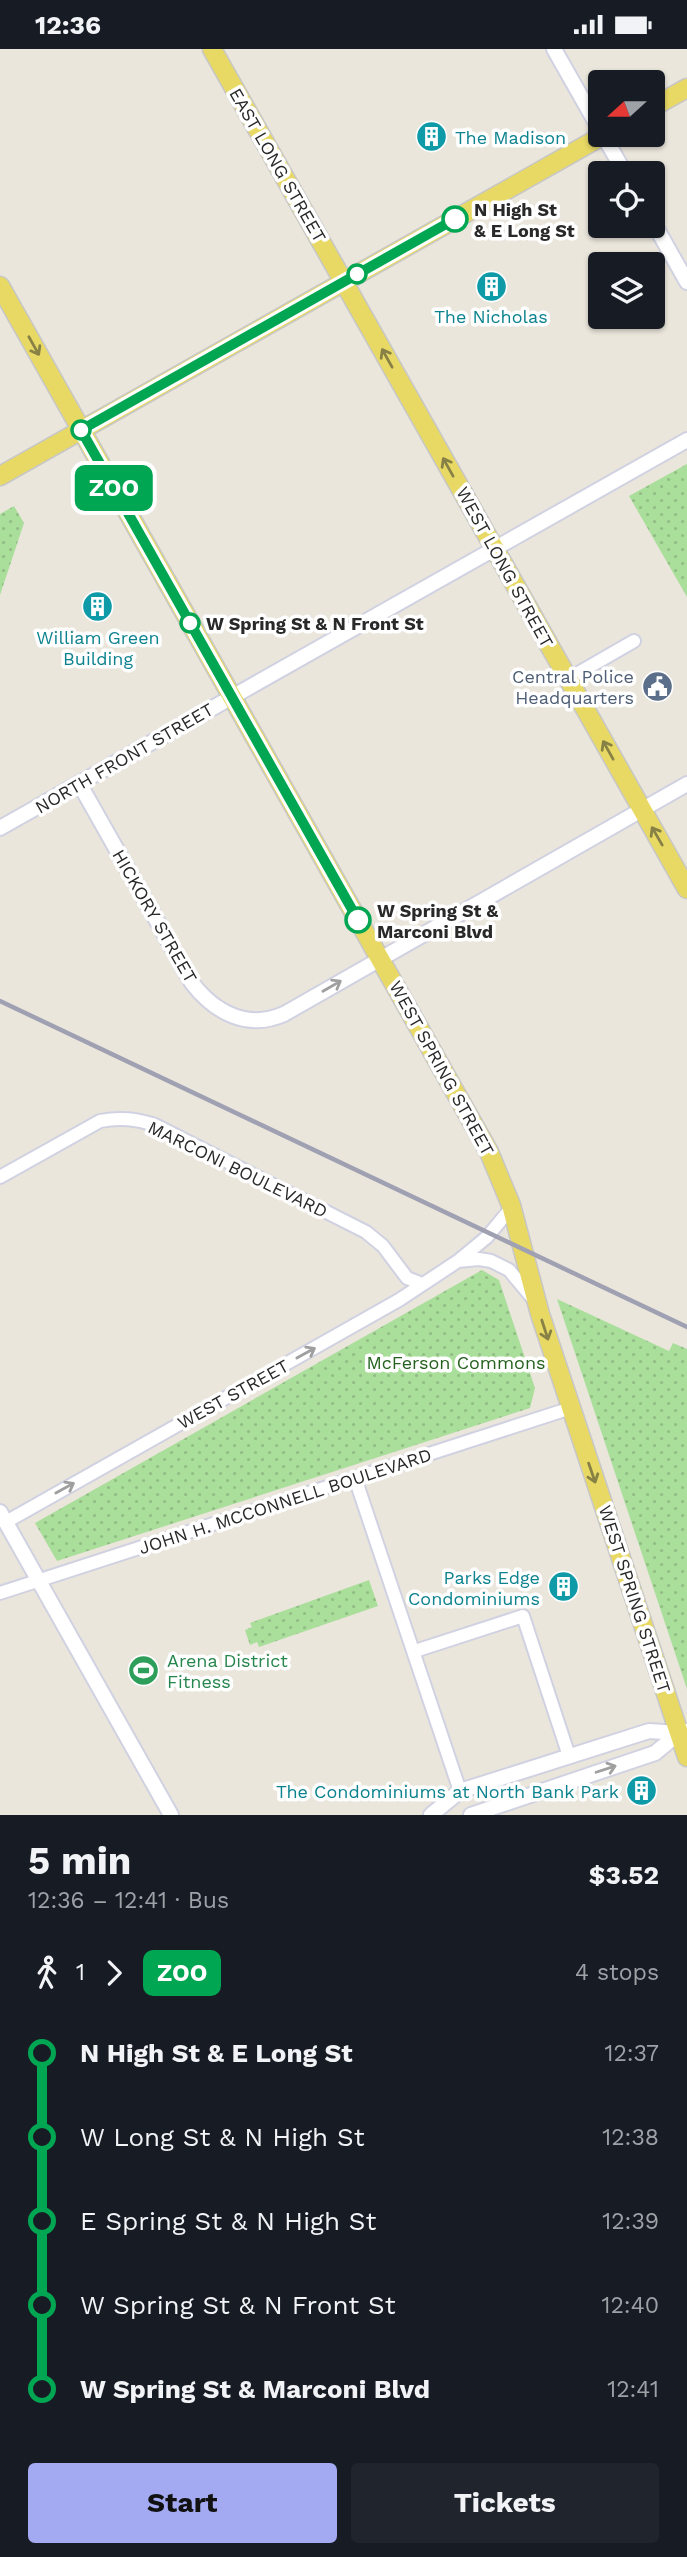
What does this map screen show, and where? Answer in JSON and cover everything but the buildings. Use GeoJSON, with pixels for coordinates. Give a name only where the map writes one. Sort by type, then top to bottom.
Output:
{"type":"FeatureCollection","features":[{"type":"Feature","properties":{"kind":"main road","name":"EAST LONG STREET"},"geometry":{"type":"LineString","coordinates":[[212,49],[344,282]]}},
{"type":"Feature","properties":{"kind":"main road"},"geometry":{"type":"LineString","coordinates":[[665,100],[687,88]]}},
{"type":"Feature","properties":{"kind":"main road"},"geometry":{"type":"LineString","coordinates":[[0,476],[588,143]]}},
{"type":"Feature","properties":{"kind":"main road","name":"WEST LONG STREET"},"geometry":{"type":"LineString","coordinates":[[344,282],[687,889]]}},
{"type":"Feature","properties":{"kind":"main road","name":"WEST SPRING STREET"},"geometry":{"type":"LineString","coordinates":[[0,286],[489,1152],[512,1207],[537,1304],[683,1732],[687,1757]]}},
{"type":"Feature","properties":{"kind":"street"},"geometry":{"type":"LineString","coordinates":[[554,49],[588,108]]}},
{"type":"Feature","properties":{"kind":"street"},"geometry":{"type":"LineString","coordinates":[[662,238],[687,282]]}},
{"type":"Feature","properties":{"kind":"street","name":"NORTH FRONT STREET"},"geometry":{"type":"LineString","coordinates":[[0,828],[687,440]]}},
{"type":"Feature","properties":{"kind":"street"},"geometry":{"type":"LineString","coordinates":[[568,679],[634,642]]}},
{"type":"Feature","properties":{"kind":"street","name":"HICKORY STREET"},"geometry":{"type":"LineString","coordinates":[[79,783],[192,983],[203,997],[219,1010],[254,1020],[272,1019],[380,958]]}},
{"type":"Feature","properties":{"kind":"street"},"geometry":{"type":"LineString","coordinates":[[380,958],[687,784]]}},
{"type":"Feature","properties":{"kind":"street","name":"MARCONI BOULEVARD"},"geometry":{"type":"LineString","coordinates":[[0,1177],[100,1121],[128,1118],[140,1120],[155,1125],[366,1232],[383,1246],[407,1279],[422,1284]]}},
{"type":"Feature","properties":{"kind":"street","name":"WEST STREET"},"geometry":{"type":"LineString","coordinates":[[3,1517],[399,1300],[458,1261],[487,1237],[512,1207]]}},
{"type":"Feature","properties":{"kind":"street"},"geometry":{"type":"LineString","coordinates":[[458,1261],[491,1261],[509,1270],[537,1304]]}},
{"type":"Feature","properties":{"kind":"street","name":"JOHN H. MCCONNELL BOULEVARD"},"geometry":{"type":"LineString","coordinates":[[0,1593],[571,1408]]}},
{"type":"Feature","properties":{"kind":"street"},"geometry":{"type":"LineString","coordinates":[[355,1478],[462,1798],[459,1804],[431,1815]]}},
{"type":"Feature","properties":{"kind":"street"},"geometry":{"type":"LineString","coordinates":[[3,1517],[171,1815]]}},
{"type":"Feature","properties":{"kind":"street"},"geometry":{"type":"LineString","coordinates":[[415,1651],[523,1616],[569,1756]]}},
{"type":"Feature","properties":{"kind":"street"},"geometry":{"type":"LineString","coordinates":[[460,1791],[649,1731],[683,1732]]}},
{"type":"Feature","properties":{"kind":"street"},"geometry":{"type":"LineString","coordinates":[[471,1815],[655,1753],[683,1732]]}},
{"type":"Feature","properties":{"kind":"green space"},"geometry":{"type":"Polygon","coordinates":[[[687,464],[687,597],[629,496],[687,464]]]}},
{"type":"Feature","properties":{"kind":"green space"},"geometry":{"type":"Polygon","coordinates":[[[14,506],[24,523],[0,595],[0,514],[14,506]]]}},
{"type":"Feature","properties":{"kind":"green space","name":"McFerson Commons"},"geometry":{"type":"Polygon","coordinates":[[[482,1270],[499,1280],[535,1388],[530,1408],[57,1561],[35,1523],[482,1270]]]}},
{"type":"Feature","properties":{"kind":"green space"},"geometry":{"type":"Polygon","coordinates":[[[557,1299],[669,1351],[673,1343],[687,1349],[687,1689],[557,1299]]]}},
{"type":"Feature","properties":{"kind":"green space"},"geometry":{"type":"Polygon","coordinates":[[[369,1580],[378,1606],[259,1647],[257,1642],[250,1645],[245,1630],[252,1627],[250,1623],[369,1580]]]}},
{"type":"Feature","properties":{"kind":"railway"},"geometry":{"type":"LineString","coordinates":[[0,1001],[687,1327]]}},
{"type":"Feature","properties":{"kind":"bus line","name":"ZOO"},"geometry":{"type":"LineString","coordinates":[[358,920],[81,430],[455,219]]}},
{"type":"Feature","properties":{"kind":"place","name":"The Madison"},"geometry":{"type":"Point","coordinates":[432,137]}},
{"type":"Feature","properties":{"kind":"place","name":"N High St & E Long St"},"geometry":{"type":"Point","coordinates":[455,219]}},
{"type":"Feature","properties":{"kind":"place","name":"The Nicholas"},"geometry":{"type":"Point","coordinates":[491,286]}},
{"type":"Feature","properties":{"kind":"place","name":"William Green Building"},"geometry":{"type":"Point","coordinates":[98,606]}},
{"type":"Feature","properties":{"kind":"place","name":"W Spring St & N Front St"},"geometry":{"type":"Point","coordinates":[190,623]}},
{"type":"Feature","properties":{"kind":"place","name":"Central Police Headquarters"},"geometry":{"type":"Point","coordinates":[657,686]}},
{"type":"Feature","properties":{"kind":"place","name":"W Spring St & Marconi Blvd"},"geometry":{"type":"Point","coordinates":[358,920]}},
{"type":"Feature","properties":{"kind":"place","name":"Parks Edge Condominiums"},"geometry":{"type":"Point","coordinates":[563,1587]}},
{"type":"Feature","properties":{"kind":"place","name":"Arena District Fitness"},"geometry":{"type":"Point","coordinates":[144,1670]}},
{"type":"Feature","properties":{"kind":"place","name":"The Condominiums at North Bank Park"},"geometry":{"type":"Point","coordinates":[642,1791]}}]}
